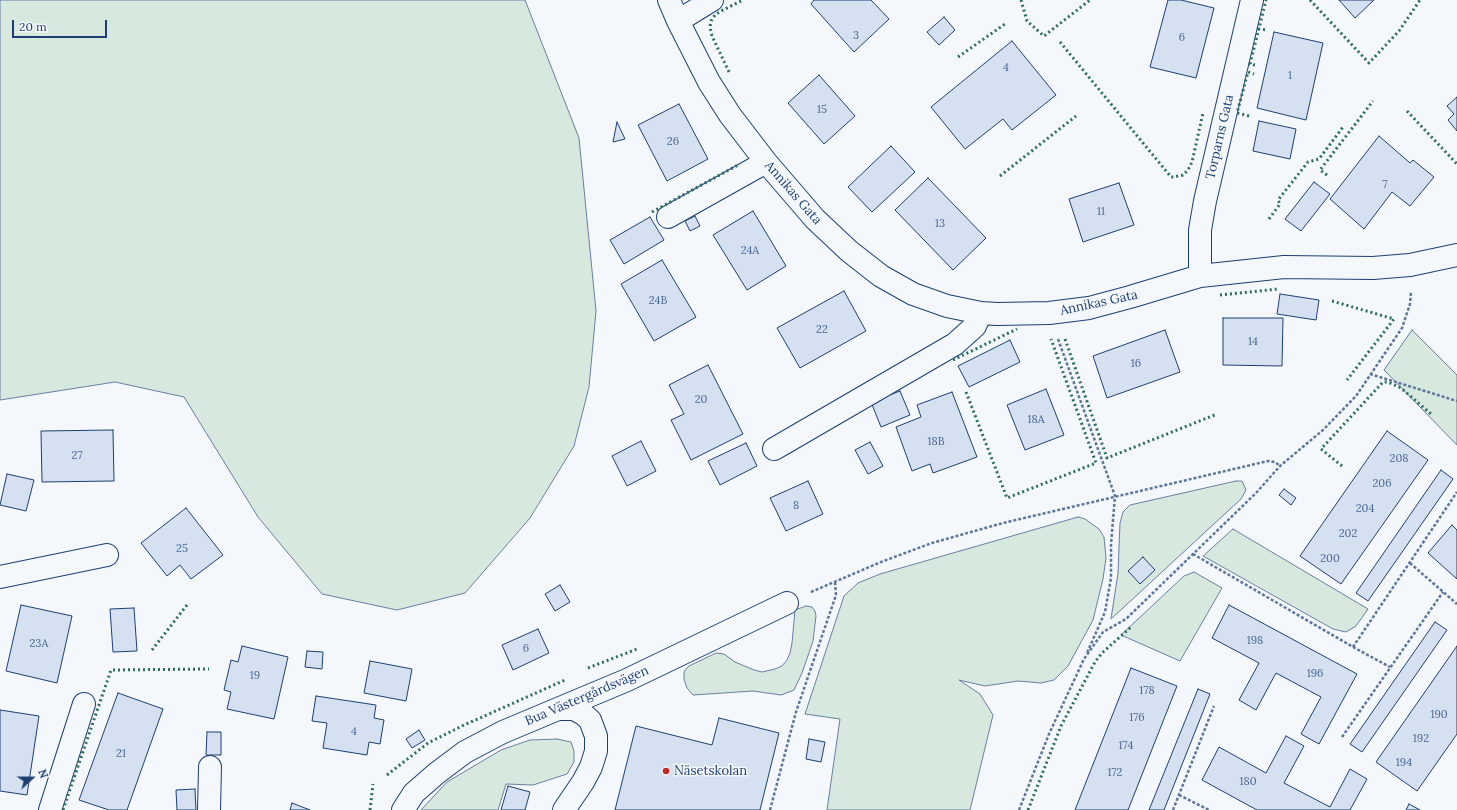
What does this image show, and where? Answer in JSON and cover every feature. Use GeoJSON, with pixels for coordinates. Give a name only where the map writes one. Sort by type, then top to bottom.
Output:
{"type":"FeatureCollection","features":[{"type":"Feature","properties":{"kind":"street","name":"Annikas Gata"},"geometry":{"type":"LineString","coordinates":[[669,0],[678,21],[710,82],[730,115],[766,162],[815,219],[849,251],[881,276],[913,294],[947,306],[981,313],[1036,314],[1089,308],[1200,276],[1284,267],[1373,268],[1410,265],[1457,255]]}},
{"type":"Feature","properties":{"kind":"street"},"geometry":{"type":"LineString","coordinates":[[678,21],[712,0]]}},
{"type":"Feature","properties":{"kind":"street","name":"Torparns Gata"},"geometry":{"type":"LineString","coordinates":[[1200,276],[1200,230],[1205,201],[1252,0]]}},
{"type":"Feature","properties":{"kind":"street"},"geometry":{"type":"LineString","coordinates":[[668,217],[766,162]]}},
{"type":"Feature","properties":{"kind":"street"},"geometry":{"type":"LineString","coordinates":[[774,449],[955,344],[975,326],[981,313]]}},
{"type":"Feature","properties":{"kind":"street"},"geometry":{"type":"LineString","coordinates":[[0,578],[107,554]]}},
{"type":"Feature","properties":{"kind":"street","name":"Bua Västergårdsvägen"},"geometry":{"type":"LineString","coordinates":[[403,810],[414,793],[465,752],[503,732],[627,680],[787,603]]}},
{"type":"Feature","properties":{"kind":"street"},"geometry":{"type":"LineString","coordinates":[[50,810],[84,704]]}},
{"type":"Feature","properties":{"kind":"street"},"geometry":{"type":"LineString","coordinates":[[558,709],[574,709],[583,714],[590,720],[596,736],[596,751],[591,767],[583,782],[564,810]]}},
{"type":"Feature","properties":{"kind":"street"},"geometry":{"type":"LineString","coordinates":[[209,810],[210,767]]}},
{"type":"Feature","properties":{"kind":"path"},"geometry":{"type":"LineString","coordinates":[[1084,659],[1103,632],[1126,619],[1256,492],[1280,466],[1323,430],[1356,396],[1402,328],[1410,304],[1412,283],[1410,265]]}},
{"type":"Feature","properties":{"kind":"path"},"geometry":{"type":"LineString","coordinates":[[1019,810],[1048,734],[1105,612],[1110,578],[1115,496],[1060,344]]}},
{"type":"Feature","properties":{"kind":"path"},"geometry":{"type":"LineString","coordinates":[[1370,374],[1457,401]]}},
{"type":"Feature","properties":{"kind":"path"},"geometry":{"type":"LineString","coordinates":[[787,603],[881,562],[932,543],[1003,523],[1268,461],[1275,462],[1280,466]]}},
{"type":"Feature","properties":{"kind":"path"},"geometry":{"type":"LineString","coordinates":[[1353,648],[1457,492]]}},
{"type":"Feature","properties":{"kind":"path"},"geometry":{"type":"LineString","coordinates":[[1193,554],[1353,648],[1390,667]]}},
{"type":"Feature","properties":{"kind":"path"},"geometry":{"type":"LineString","coordinates":[[1410,562],[1457,604]]}},
{"type":"Feature","properties":{"kind":"path"},"geometry":{"type":"LineString","coordinates":[[770,810],[796,712],[836,595],[835,582]]}},
{"type":"Feature","properties":{"kind":"path"},"geometry":{"type":"LineString","coordinates":[[1342,737],[1444,592]]}},
{"type":"Feature","properties":{"kind":"path"},"geometry":{"type":"LineString","coordinates":[[1173,810],[1214,706]]}},
{"type":"Feature","properties":{"kind":"path"},"geometry":{"type":"LineString","coordinates":[[1179,794],[1209,810]]}},
{"type":"Feature","properties":{"kind":"shaded area"},"geometry":{"type":"Polygon","coordinates":[[[0,0],[525,0],[579,138],[596,311],[589,387],[574,446],[530,518],[465,593],[397,610],[322,594],[258,517],[184,397],[115,382],[0,400],[0,0]]]}},
{"type":"Feature","properties":{"kind":"shaded area"},"geometry":{"type":"Polygon","coordinates":[[[1412,330],[1457,375],[1457,445],[1384,370],[1412,330]]]}},
{"type":"Feature","properties":{"kind":"shaded area"},"geometry":{"type":"Polygon","coordinates":[[[1236,481],[1242,481],[1246,490],[1241,499],[1111,619],[1118,573],[1120,523],[1123,512],[1130,505],[1236,481]]]}},
{"type":"Feature","properties":{"kind":"shaded area"},"geometry":{"type":"Polygon","coordinates":[[[1078,517],[1085,519],[1099,529],[1104,537],[1106,558],[1103,579],[1093,620],[1068,666],[1054,680],[1041,683],[1018,681],[985,686],[959,680],[980,694],[993,715],[970,810],[827,810],[840,719],[805,714],[844,596],[858,583],[880,574],[1078,517]]]}},
{"type":"Feature","properties":{"kind":"shaded area"},"geometry":{"type":"Polygon","coordinates":[[[1233,529],[1368,609],[1356,626],[1346,632],[1333,629],[1203,556],[1233,529]]]}},
{"type":"Feature","properties":{"kind":"shaded area"},"geometry":{"type":"Polygon","coordinates":[[[1194,572],[1222,588],[1180,661],[1121,635],[1184,576],[1194,572]]]}},
{"type":"Feature","properties":{"kind":"shaded area"},"geometry":{"type":"Polygon","coordinates":[[[806,606],[812,607],[816,616],[813,641],[802,673],[794,690],[781,695],[753,691],[693,695],[687,688],[684,679],[684,672],[686,669],[689,666],[716,653],[724,654],[735,662],[762,672],[782,666],[790,653],[795,610],[806,606]]]}},
{"type":"Feature","properties":{"kind":"shaded area"},"geometry":{"type":"Polygon","coordinates":[[[557,739],[571,742],[574,751],[574,762],[567,774],[533,785],[506,784],[498,810],[421,810],[447,782],[501,750],[530,740],[557,739]]]}},
{"type":"Feature","properties":{"kind":"building"},"geometry":{"type":"Polygon","coordinates":[[[814,0],[871,0],[889,19],[854,52],[811,4],[814,0]]]}},
{"type":"Feature","properties":{"kind":"building"},"geometry":{"type":"Polygon","coordinates":[[[1168,0],[1181,0],[1214,8],[1196,78],[1150,67],[1168,0]]]}},
{"type":"Feature","properties":{"kind":"building"},"geometry":{"type":"Polygon","coordinates":[[[1339,0],[1374,0],[1355,18],[1339,0]]]}},
{"type":"Feature","properties":{"kind":"building"},"geometry":{"type":"Polygon","coordinates":[[[944,17],[955,30],[939,45],[927,32],[944,17]]]}},
{"type":"Feature","properties":{"kind":"building"},"geometry":{"type":"Polygon","coordinates":[[[1274,32],[1323,43],[1306,120],[1257,108],[1274,32]]]}},
{"type":"Feature","properties":{"kind":"building"},"geometry":{"type":"Polygon","coordinates":[[[1012,41],[1056,95],[1012,130],[1003,119],[965,149],[931,107],[1012,41]]]}},
{"type":"Feature","properties":{"kind":"building"},"geometry":{"type":"Polygon","coordinates":[[[819,75],[855,116],[824,144],[788,103],[819,75]]]}},
{"type":"Feature","properties":{"kind":"building"},"geometry":{"type":"Polygon","coordinates":[[[1457,97],[1457,131],[1448,120],[1454,114],[1447,106],[1457,97]]]}},
{"type":"Feature","properties":{"kind":"building"},"geometry":{"type":"Polygon","coordinates":[[[679,104],[708,159],[667,181],[638,125],[679,104]]]}},
{"type":"Feature","properties":{"kind":"building"},"geometry":{"type":"Polygon","coordinates":[[[1259,121],[1296,129],[1290,159],[1253,151],[1259,121]]]}},
{"type":"Feature","properties":{"kind":"building"},"geometry":{"type":"Polygon","coordinates":[[[617,122],[625,139],[613,142],[617,122]]]}},
{"type":"Feature","properties":{"kind":"building"},"geometry":{"type":"Polygon","coordinates":[[[1379,136],[1410,163],[1413,160],[1434,177],[1410,206],[1392,192],[1364,229],[1330,199],[1379,136]]]}},
{"type":"Feature","properties":{"kind":"building"},"geometry":{"type":"Polygon","coordinates":[[[891,146],[915,172],[872,212],[848,187],[891,146]]]}},
{"type":"Feature","properties":{"kind":"building"},"geometry":{"type":"Polygon","coordinates":[[[928,178],[986,238],[953,270],[895,210],[928,178]]]}},
{"type":"Feature","properties":{"kind":"building"},"geometry":{"type":"Polygon","coordinates":[[[1314,182],[1330,194],[1301,231],[1285,219],[1314,182]]]}},
{"type":"Feature","properties":{"kind":"building"},"geometry":{"type":"Polygon","coordinates":[[[1119,183],[1134,225],[1083,242],[1069,199],[1119,183]]]}},
{"type":"Feature","properties":{"kind":"building"},"geometry":{"type":"Polygon","coordinates":[[[753,211],[786,266],[747,290],[713,235],[753,211]]]}},
{"type":"Feature","properties":{"kind":"building"},"geometry":{"type":"Polygon","coordinates":[[[695,216],[700,226],[690,231],[685,221],[695,216]]]}},
{"type":"Feature","properties":{"kind":"building"},"geometry":{"type":"Polygon","coordinates":[[[650,217],[664,240],[624,264],[610,240],[650,217]]]}},
{"type":"Feature","properties":{"kind":"building"},"geometry":{"type":"Polygon","coordinates":[[[662,260],[696,317],[654,341],[621,284],[662,260]]]}},
{"type":"Feature","properties":{"kind":"building"},"geometry":{"type":"Polygon","coordinates":[[[844,291],[866,331],[800,368],[777,328],[844,291]]]}},
{"type":"Feature","properties":{"kind":"building"},"geometry":{"type":"Polygon","coordinates":[[[1280,294],[1319,300],[1316,320],[1277,314],[1280,294]]]}},
{"type":"Feature","properties":{"kind":"building"},"geometry":{"type":"Polygon","coordinates":[[[1223,318],[1283,318],[1282,366],[1223,365],[1223,318]]]}},
{"type":"Feature","properties":{"kind":"building"},"geometry":{"type":"Polygon","coordinates":[[[1165,330],[1180,372],[1107,398],[1093,356],[1165,330]]]}},
{"type":"Feature","properties":{"kind":"building"},"geometry":{"type":"Polygon","coordinates":[[[1010,340],[1020,362],[969,387],[958,366],[1010,340]]]}},
{"type":"Feature","properties":{"kind":"building"},"geometry":{"type":"Polygon","coordinates":[[[708,365],[743,434],[691,460],[671,420],[684,414],[669,385],[708,365]]]}},
{"type":"Feature","properties":{"kind":"building"},"geometry":{"type":"Polygon","coordinates":[[[1046,389],[1064,435],[1025,450],[1007,405],[1046,389]]]}},
{"type":"Feature","properties":{"kind":"building"},"geometry":{"type":"Polygon","coordinates":[[[900,391],[910,415],[881,427],[871,402],[900,391]]]}},
{"type":"Feature","properties":{"kind":"building"},"geometry":{"type":"Polygon","coordinates":[[[952,392],[977,457],[933,473],[930,464],[912,471],[896,427],[921,417],[917,405],[952,392]]]}},
{"type":"Feature","properties":{"kind":"building"},"geometry":{"type":"Polygon","coordinates":[[[113,430],[114,481],[42,482],[41,431],[113,430]]]}},
{"type":"Feature","properties":{"kind":"building"},"geometry":{"type":"Polygon","coordinates":[[[1387,431],[1428,460],[1341,584],[1300,556],[1387,431]]]}},
{"type":"Feature","properties":{"kind":"building"},"geometry":{"type":"Polygon","coordinates":[[[641,441],[656,471],[627,486],[612,456],[641,441]]]}},
{"type":"Feature","properties":{"kind":"building"},"geometry":{"type":"Polygon","coordinates":[[[870,442],[883,466],[868,474],[855,450],[870,442]]]}},
{"type":"Feature","properties":{"kind":"building"},"geometry":{"type":"Polygon","coordinates":[[[746,443],[757,466],[720,485],[708,461],[746,443]]]}},
{"type":"Feature","properties":{"kind":"building"},"geometry":{"type":"Polygon","coordinates":[[[1441,470],[1453,479],[1368,601],[1356,593],[1441,470]]]}},
{"type":"Feature","properties":{"kind":"building"},"geometry":{"type":"Polygon","coordinates":[[[7,474],[34,480],[26,511],[0,505],[7,474]]]}},
{"type":"Feature","properties":{"kind":"building"},"geometry":{"type":"Polygon","coordinates":[[[808,481],[823,514],[786,531],[770,498],[808,481]]]}},
{"type":"Feature","properties":{"kind":"building"},"geometry":{"type":"Polygon","coordinates":[[[1284,489],[1296,498],[1291,505],[1279,495],[1284,489]]]}},
{"type":"Feature","properties":{"kind":"building"},"geometry":{"type":"Polygon","coordinates":[[[186,508],[223,555],[191,579],[180,565],[167,576],[141,543],[186,508]]]}},
{"type":"Feature","properties":{"kind":"building"},"geometry":{"type":"Polygon","coordinates":[[[1452,525],[1457,530],[1457,579],[1428,553],[1452,525]]]}},
{"type":"Feature","properties":{"kind":"building"},"geometry":{"type":"Polygon","coordinates":[[[1143,557],[1155,570],[1140,584],[1128,571],[1143,557]]]}},
{"type":"Feature","properties":{"kind":"building"},"geometry":{"type":"Polygon","coordinates":[[[560,585],[570,602],[555,611],[545,594],[560,585]]]}},
{"type":"Feature","properties":{"kind":"building"},"geometry":{"type":"Polygon","coordinates":[[[21,605],[72,616],[57,683],[6,671],[21,605]]]}},
{"type":"Feature","properties":{"kind":"building"},"geometry":{"type":"Polygon","coordinates":[[[1229,605],[1357,674],[1319,744],[1301,734],[1321,697],[1276,673],[1256,710],[1239,700],[1259,663],[1212,638],[1229,605]]]}},
{"type":"Feature","properties":{"kind":"building"},"geometry":{"type":"Polygon","coordinates":[[[134,608],[137,651],[113,652],[110,609],[134,608]]]}},
{"type":"Feature","properties":{"kind":"building"},"geometry":{"type":"Polygon","coordinates":[[[1435,622],[1447,630],[1362,752],[1350,744],[1435,622]]]}},
{"type":"Feature","properties":{"kind":"building"},"geometry":{"type":"Polygon","coordinates":[[[538,629],[549,653],[513,670],[502,645],[538,629]]]}},
{"type":"Feature","properties":{"kind":"building"},"geometry":{"type":"Polygon","coordinates":[[[242,646],[288,657],[274,719],[227,709],[231,692],[224,690],[231,660],[238,662],[242,646]]]}},
{"type":"Feature","properties":{"kind":"building"},"geometry":{"type":"Polygon","coordinates":[[[1457,646],[1457,734],[1417,791],[1376,762],[1457,646]]]}},
{"type":"Feature","properties":{"kind":"building"},"geometry":{"type":"Polygon","coordinates":[[[307,651],[323,652],[322,669],[305,667],[307,651]]]}},
{"type":"Feature","properties":{"kind":"building"},"geometry":{"type":"Polygon","coordinates":[[[370,661],[412,669],[406,701],[364,693],[370,661]]]}},
{"type":"Feature","properties":{"kind":"building"},"geometry":{"type":"Polygon","coordinates":[[[1131,668],[1177,686],[1128,810],[1075,810],[1131,668]]]}},
{"type":"Feature","properties":{"kind":"building"},"geometry":{"type":"Polygon","coordinates":[[[1198,689],[1210,694],[1164,810],[1149,810],[1198,689]]]}},
{"type":"Feature","properties":{"kind":"building"},"geometry":{"type":"Polygon","coordinates":[[[118,693],[163,709],[127,810],[109,810],[79,800],[118,693]]]}},
{"type":"Feature","properties":{"kind":"building"},"geometry":{"type":"Polygon","coordinates":[[[316,696],[376,705],[374,718],[384,720],[380,744],[369,742],[367,755],[323,748],[327,723],[312,721],[316,696]]]}},
{"type":"Feature","properties":{"kind":"building"},"geometry":{"type":"Polygon","coordinates":[[[0,710],[39,716],[27,795],[0,791],[0,710]]]}},
{"type":"Feature","properties":{"kind":"building"},"geometry":{"type":"Polygon","coordinates":[[[719,718],[779,733],[760,810],[615,810],[636,726],[712,745],[719,718]]]}},
{"type":"Feature","properties":{"kind":"building"},"geometry":{"type":"Polygon","coordinates":[[[419,730],[425,740],[412,748],[406,739],[419,730]]]}},
{"type":"Feature","properties":{"kind":"building"},"geometry":{"type":"Polygon","coordinates":[[[207,732],[221,732],[221,755],[206,755],[207,732]]]}},
{"type":"Feature","properties":{"kind":"building"},"geometry":{"type":"Polygon","coordinates":[[[1286,736],[1304,746],[1284,783],[1330,807],[1350,769],[1367,779],[1350,810],[1257,810],[1202,780],[1219,747],[1266,773],[1286,736]]]}},
{"type":"Feature","properties":{"kind":"building"},"geometry":{"type":"Polygon","coordinates":[[[809,739],[825,742],[821,762],[806,759],[809,739]]]}},
{"type":"Feature","properties":{"kind":"building"},"geometry":{"type":"Polygon","coordinates":[[[508,786],[530,792],[525,810],[501,810],[508,786]]]}},
{"type":"Feature","properties":{"kind":"building"},"geometry":{"type":"Polygon","coordinates":[[[195,789],[196,810],[177,810],[176,790],[195,789]]]}},
{"type":"Feature","properties":{"kind":"building"},"geometry":{"type":"Polygon","coordinates":[[[292,803],[310,810],[290,810],[292,803]]]}},
{"type":"Feature","properties":{"kind":"building"},"geometry":{"type":"Polygon","coordinates":[[[1409,804],[1420,810],[1406,810],[1409,804]]]}},
{"type":"Feature","properties":{"kind":"hedge"},"geometry":{"type":"LineString","coordinates":[[729,72],[712,36],[710,27],[711,21],[715,15],[721,11],[743,0]]}},
{"type":"Feature","properties":{"kind":"hedge"},"geometry":{"type":"LineString","coordinates":[[1021,0],[1027,21],[1044,36],[1090,0]]}},
{"type":"Feature","properties":{"kind":"hedge"},"geometry":{"type":"LineString","coordinates":[[1255,65],[1250,64],[1266,0]]}},
{"type":"Feature","properties":{"kind":"hedge"},"geometry":{"type":"LineString","coordinates":[[1310,0],[1369,63],[1399,31],[1420,0]]}},
{"type":"Feature","properties":{"kind":"hedge"},"geometry":{"type":"LineString","coordinates":[[958,57],[1005,24]]}},
{"type":"Feature","properties":{"kind":"hedge"},"geometry":{"type":"LineString","coordinates":[[1258,29],[1268,30]]}},
{"type":"Feature","properties":{"kind":"hedge"},"geometry":{"type":"LineString","coordinates":[[1060,42],[1171,177],[1183,175],[1188,170],[1192,162],[1203,113]]}},
{"type":"Feature","properties":{"kind":"hedge"},"geometry":{"type":"LineString","coordinates":[[1249,116],[1237,113],[1248,72],[1254,74]]}},
{"type":"Feature","properties":{"kind":"hedge"},"geometry":{"type":"LineString","coordinates":[[1327,175],[1320,170],[1373,101]]}},
{"type":"Feature","properties":{"kind":"hedge"},"geometry":{"type":"LineString","coordinates":[[1407,111],[1457,164]]}},
{"type":"Feature","properties":{"kind":"hedge"},"geometry":{"type":"LineString","coordinates":[[1000,176],[1076,116]]}},
{"type":"Feature","properties":{"kind":"hedge"},"geometry":{"type":"LineString","coordinates":[[1269,219],[1280,204],[1278,200],[1308,162],[1319,159],[1343,127]]}},
{"type":"Feature","properties":{"kind":"hedge"},"geometry":{"type":"LineString","coordinates":[[652,212],[738,165]]}},
{"type":"Feature","properties":{"kind":"hedge"},"geometry":{"type":"LineString","coordinates":[[1220,295],[1278,289]]}},
{"type":"Feature","properties":{"kind":"hedge"},"geometry":{"type":"LineString","coordinates":[[1332,301],[1394,319],[1347,380]]}},
{"type":"Feature","properties":{"kind":"hedge"},"geometry":{"type":"LineString","coordinates":[[953,360],[1017,329]]}},
{"type":"Feature","properties":{"kind":"hedge"},"geometry":{"type":"LineString","coordinates":[[966,392],[1007,498],[1096,463],[1051,339]]}},
{"type":"Feature","properties":{"kind":"hedge"},"geometry":{"type":"LineString","coordinates":[[1065,339],[1107,458],[1217,414]]}},
{"type":"Feature","properties":{"kind":"hedge"},"geometry":{"type":"LineString","coordinates":[[1342,466],[1321,449],[1383,382],[1388,382],[1401,388],[1431,414]]}},
{"type":"Feature","properties":{"kind":"hedge"},"geometry":{"type":"LineString","coordinates":[[152,650],[187,605]]}},
{"type":"Feature","properties":{"kind":"hedge"},"geometry":{"type":"LineString","coordinates":[[1028,810],[1061,726],[1095,662],[1102,653],[1131,627]]}},
{"type":"Feature","properties":{"kind":"hedge"},"geometry":{"type":"LineString","coordinates":[[588,668],[637,649]]}},
{"type":"Feature","properties":{"kind":"hedge"},"geometry":{"type":"LineString","coordinates":[[63,810],[111,670],[209,669]]}},
{"type":"Feature","properties":{"kind":"hedge"},"geometry":{"type":"LineString","coordinates":[[387,775],[428,743],[462,726],[565,680]]}},
{"type":"Feature","properties":{"kind":"hedge"},"geometry":{"type":"LineString","coordinates":[[370,810],[373,784]]}},
{"type":"Feature","properties":{"kind":"place","name":"Näsetskolan"},"geometry":{"type":"Point","coordinates":[666,771]}}]}
